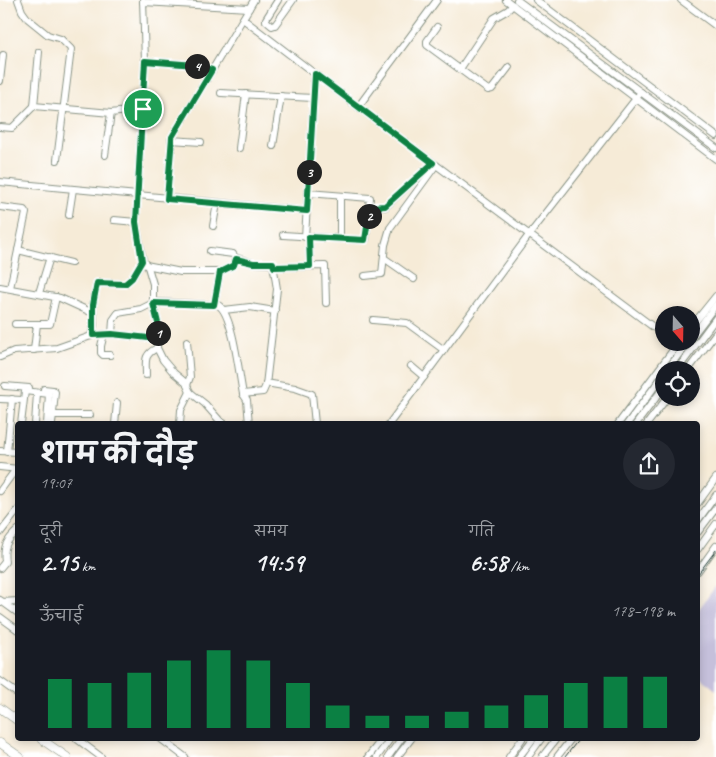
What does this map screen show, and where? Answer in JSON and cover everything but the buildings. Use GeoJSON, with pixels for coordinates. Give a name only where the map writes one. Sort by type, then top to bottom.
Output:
{"type":"FeatureCollection","features":[{"type":"Feature","properties":{"kind":"main road"},"geometry":{"type":"LineString","coordinates":[[0,708],[15,719]]}},
{"type":"Feature","properties":{"kind":"main road"},"geometry":{"type":"LineString","coordinates":[[44,741],[67,757]]}},
{"type":"Feature","properties":{"kind":"main road"},"geometry":{"type":"LineString","coordinates":[[0,743],[20,757]]}},
{"type":"Feature","properties":{"kind":"street"},"geometry":{"type":"LineString","coordinates":[[18,0],[27,18],[48,35],[61,39],[71,49],[57,160]]}},
{"type":"Feature","properties":{"kind":"street"},"geometry":{"type":"LineString","coordinates":[[167,199],[173,134],[254,0]]}},
{"type":"Feature","properties":{"kind":"street"},"geometry":{"type":"LineString","coordinates":[[278,0],[266,19],[266,21],[274,26],[293,0]]}},
{"type":"Feature","properties":{"kind":"street"},"geometry":{"type":"LineString","coordinates":[[358,107],[437,0]]}},
{"type":"Feature","properties":{"kind":"street"},"geometry":{"type":"LineString","coordinates":[[506,0],[515,3],[639,95],[714,146],[706,152]]}},
{"type":"Feature","properties":{"kind":"street"},"geometry":{"type":"LineString","coordinates":[[536,0],[716,136]]}},
{"type":"Feature","properties":{"kind":"street"},"geometry":{"type":"LineString","coordinates":[[681,0],[716,26]]}},
{"type":"Feature","properties":{"kind":"street"},"geometry":{"type":"LineString","coordinates":[[220,421],[205,404],[190,392],[187,385],[171,370],[162,358],[158,348],[158,323],[153,303],[152,282],[144,263],[136,222],[145,61],[143,1],[249,8]]}},
{"type":"Feature","properties":{"kind":"street"},"geometry":{"type":"LineString","coordinates":[[460,69],[494,18],[508,10],[515,3]]}},
{"type":"Feature","properties":{"kind":"street"},"geometry":{"type":"LineString","coordinates":[[243,19],[655,328]]}},
{"type":"Feature","properties":{"kind":"street"},"geometry":{"type":"LineString","coordinates":[[437,28],[427,41],[427,45],[490,90],[509,67]]}},
{"type":"Feature","properties":{"kind":"street"},"geometry":{"type":"LineString","coordinates":[[0,126],[12,128],[34,106],[39,52]]}},
{"type":"Feature","properties":{"kind":"street"},"geometry":{"type":"LineString","coordinates":[[0,82],[3,55]]}},
{"type":"Feature","properties":{"kind":"street"},"geometry":{"type":"LineString","coordinates":[[145,61],[195,65],[212,70]]}},
{"type":"Feature","properties":{"kind":"street"},"geometry":{"type":"LineString","coordinates":[[310,266],[307,211],[315,74]]}},
{"type":"Feature","properties":{"kind":"street"},"geometry":{"type":"LineString","coordinates":[[221,93],[313,98]]}},
{"type":"Feature","properties":{"kind":"street"},"geometry":{"type":"LineString","coordinates":[[239,148],[246,94]]}},
{"type":"Feature","properties":{"kind":"street"},"geometry":{"type":"LineString","coordinates":[[639,95],[716,159]]}},
{"type":"Feature","properties":{"kind":"street"},"geometry":{"type":"LineString","coordinates":[[391,421],[530,235],[639,95]]}},
{"type":"Feature","properties":{"kind":"street"},"geometry":{"type":"LineString","coordinates":[[273,146],[281,96]]}},
{"type":"Feature","properties":{"kind":"street"},"geometry":{"type":"LineString","coordinates":[[34,106],[111,113],[143,109]]}},
{"type":"Feature","properties":{"kind":"street"},"geometry":{"type":"LineString","coordinates":[[105,155],[111,113]]}},
{"type":"Feature","properties":{"kind":"street"},"geometry":{"type":"LineString","coordinates":[[171,140],[201,142]]}},
{"type":"Feature","properties":{"kind":"street"},"geometry":{"type":"LineString","coordinates":[[370,207],[385,206],[434,164]]}},
{"type":"Feature","properties":{"kind":"street"},"geometry":{"type":"LineString","coordinates":[[365,276],[382,274],[390,228],[434,164]]}},
{"type":"Feature","properties":{"kind":"street"},"geometry":{"type":"LineString","coordinates":[[0,182],[307,211]]}},
{"type":"Feature","properties":{"kind":"street"},"geometry":{"type":"LineString","coordinates":[[68,215],[73,189]]}},
{"type":"Feature","properties":{"kind":"street"},"geometry":{"type":"LineString","coordinates":[[283,235],[365,240],[370,198],[308,194]]}},
{"type":"Feature","properties":{"kind":"street"},"geometry":{"type":"LineString","coordinates":[[340,196],[340,239]]}},
{"type":"Feature","properties":{"kind":"street"},"geometry":{"type":"LineString","coordinates":[[213,226],[217,203]]}},
{"type":"Feature","properties":{"kind":"street"},"geometry":{"type":"LineString","coordinates":[[0,207],[26,211],[10,288]]}},
{"type":"Feature","properties":{"kind":"street"},"geometry":{"type":"LineString","coordinates":[[114,220],[136,222]]}},
{"type":"Feature","properties":{"kind":"street"},"geometry":{"type":"LineString","coordinates":[[18,250],[71,263]]}},
{"type":"Feature","properties":{"kind":"street"},"geometry":{"type":"LineString","coordinates":[[210,251],[232,254],[236,259],[253,263],[273,263],[274,267],[277,286],[266,383],[263,392],[243,394]]}},
{"type":"Feature","properties":{"kind":"street"},"geometry":{"type":"LineString","coordinates":[[39,293],[50,258]]}},
{"type":"Feature","properties":{"kind":"street"},"geometry":{"type":"LineString","coordinates":[[384,258],[414,279]]}},
{"type":"Feature","properties":{"kind":"street"},"geometry":{"type":"LineString","coordinates":[[144,263],[181,272],[220,272],[234,265],[236,259]]}},
{"type":"Feature","properties":{"kind":"street"},"geometry":{"type":"LineString","coordinates":[[93,335],[93,312],[97,283],[125,284],[144,263]]}},
{"type":"Feature","properties":{"kind":"street"},"geometry":{"type":"LineString","coordinates":[[274,267],[326,266],[326,303]]}},
{"type":"Feature","properties":{"kind":"street"},"geometry":{"type":"LineString","coordinates":[[214,305],[220,272]]}},
{"type":"Feature","properties":{"kind":"street"},"geometry":{"type":"LineString","coordinates":[[0,287],[56,297],[93,312]]}},
{"type":"Feature","properties":{"kind":"street"},"geometry":{"type":"LineString","coordinates":[[15,324],[50,324],[56,297]]}},
{"type":"Feature","properties":{"kind":"street"},"geometry":{"type":"LineString","coordinates":[[700,316],[715,299]]}},
{"type":"Feature","properties":{"kind":"street"},"geometry":{"type":"LineString","coordinates":[[700,323],[715,299]]}},
{"type":"Feature","properties":{"kind":"street"},"geometry":{"type":"LineString","coordinates":[[112,334],[113,320],[118,313],[139,309],[153,303],[219,306],[224,310],[233,339],[243,394],[247,400],[249,421]]}},
{"type":"Feature","properties":{"kind":"street"},"geometry":{"type":"LineString","coordinates":[[224,310],[250,307],[274,311]]}},
{"type":"Feature","properties":{"kind":"street"},"geometry":{"type":"LineString","coordinates":[[684,361],[716,318]]}},
{"type":"Feature","properties":{"kind":"street"},"geometry":{"type":"LineString","coordinates":[[373,320],[408,323],[444,350]]}},
{"type":"Feature","properties":{"kind":"street"},"geometry":{"type":"LineString","coordinates":[[34,350],[37,324]]}},
{"type":"Feature","properties":{"kind":"street"},"geometry":{"type":"LineString","coordinates":[[695,361],[716,333]]}},
{"type":"Feature","properties":{"kind":"street"},"geometry":{"type":"LineString","coordinates":[[104,334],[101,353],[103,355],[110,355]]}},
{"type":"Feature","properties":{"kind":"street"},"geometry":{"type":"LineString","coordinates":[[0,357],[14,351],[57,348],[93,335],[112,334],[158,339]]}},
{"type":"Feature","properties":{"kind":"street"},"geometry":{"type":"LineString","coordinates":[[187,341],[190,377],[187,385]]}},
{"type":"Feature","properties":{"kind":"street"},"geometry":{"type":"LineString","coordinates":[[146,375],[147,356],[149,352],[158,348]]}},
{"type":"Feature","properties":{"kind":"street"},"geometry":{"type":"LineString","coordinates":[[620,421],[671,351]]}},
{"type":"Feature","properties":{"kind":"street"},"geometry":{"type":"LineString","coordinates":[[411,366],[424,376]]}},
{"type":"Feature","properties":{"kind":"street"},"geometry":{"type":"LineString","coordinates":[[266,383],[295,388],[312,394],[315,421]]}},
{"type":"Feature","properties":{"kind":"street"},"geometry":{"type":"LineString","coordinates":[[5,386],[54,391],[52,421]]}},
{"type":"Feature","properties":{"kind":"street"},"geometry":{"type":"LineString","coordinates":[[629,421],[655,386]]}},
{"type":"Feature","properties":{"kind":"street"},"geometry":{"type":"LineString","coordinates":[[21,421],[24,392],[49,394],[47,421]]}},
{"type":"Feature","properties":{"kind":"street"},"geometry":{"type":"LineString","coordinates":[[180,421],[181,410],[190,392]]}},
{"type":"Feature","properties":{"kind":"street"},"geometry":{"type":"LineString","coordinates":[[35,421],[37,393]]}},
{"type":"Feature","properties":{"kind":"street"},"geometry":{"type":"LineString","coordinates":[[0,398],[23,400]]}},
{"type":"Feature","properties":{"kind":"street"},"geometry":{"type":"LineString","coordinates":[[4,451],[12,399]]}},
{"type":"Feature","properties":{"kind":"street"},"geometry":{"type":"LineString","coordinates":[[638,421],[655,399]]}},
{"type":"Feature","properties":{"kind":"street"},"geometry":{"type":"LineString","coordinates":[[115,421],[117,404]]}},
{"type":"Feature","properties":{"kind":"street"},"geometry":{"type":"LineString","coordinates":[[649,421],[661,406]]}},
{"type":"Feature","properties":{"kind":"street"},"geometry":{"type":"LineString","coordinates":[[52,414],[90,415]]}},
{"type":"Feature","properties":{"kind":"street"},"geometry":{"type":"LineString","coordinates":[[0,467],[15,469]]}},
{"type":"Feature","properties":{"kind":"street"},"geometry":{"type":"LineString","coordinates":[[0,491],[15,472]]}},
{"type":"Feature","properties":{"kind":"street"},"geometry":{"type":"LineString","coordinates":[[700,500],[716,478]]}},
{"type":"Feature","properties":{"kind":"street"},"geometry":{"type":"LineString","coordinates":[[700,517],[716,495]]}},
{"type":"Feature","properties":{"kind":"street"},"geometry":{"type":"LineString","coordinates":[[700,529],[716,508]]}},
{"type":"Feature","properties":{"kind":"street"},"geometry":{"type":"LineString","coordinates":[[0,533],[15,514]]}},
{"type":"Feature","properties":{"kind":"street"},"geometry":{"type":"LineString","coordinates":[[700,546],[716,524]]}},
{"type":"Feature","properties":{"kind":"street"},"geometry":{"type":"LineString","coordinates":[[0,568],[5,562],[3,553],[5,545],[15,533]]}},
{"type":"Feature","properties":{"kind":"street"},"geometry":{"type":"LineString","coordinates":[[700,568],[716,546]]}},
{"type":"Feature","properties":{"kind":"street"},"geometry":{"type":"LineString","coordinates":[[1,601],[15,601]]}},
{"type":"Feature","properties":{"kind":"street"},"geometry":{"type":"LineString","coordinates":[[1,601],[15,611]]}},
{"type":"Feature","properties":{"kind":"street"},"geometry":{"type":"LineString","coordinates":[[0,617],[15,628]]}},
{"type":"Feature","properties":{"kind":"street"},"geometry":{"type":"LineString","coordinates":[[0,681],[15,692]]}},
{"type":"Feature","properties":{"kind":"street"},"geometry":{"type":"LineString","coordinates":[[80,741],[101,757]]}},
{"type":"Feature","properties":{"kind":"street"},"geometry":{"type":"LineString","coordinates":[[164,741],[185,757]]}},
{"type":"Feature","properties":{"kind":"street"},"geometry":{"type":"LineString","coordinates":[[368,757],[380,741]]}},
{"type":"Feature","properties":{"kind":"street"},"geometry":{"type":"LineString","coordinates":[[377,757],[389,741]]}},
{"type":"Feature","properties":{"kind":"street"},"geometry":{"type":"LineString","coordinates":[[388,757],[398,752],[409,741]]}},
{"type":"Feature","properties":{"kind":"street"},"geometry":{"type":"LineString","coordinates":[[509,757],[521,741]]}},
{"type":"Feature","properties":{"kind":"street"},"geometry":{"type":"LineString","coordinates":[[520,757],[532,741]]}},
{"type":"Feature","properties":{"kind":"street"},"geometry":{"type":"LineString","coordinates":[[528,757],[540,741]]}},
{"type":"Feature","properties":{"kind":"street"},"geometry":{"type":"LineString","coordinates":[[542,757],[554,741]]}},
{"type":"Feature","properties":{"kind":"street"},"geometry":{"type":"LineString","coordinates":[[557,757],[569,741]]}},
{"type":"Feature","properties":{"kind":"shaded area"},"geometry":{"type":"Polygon","coordinates":[[[716,586],[716,690],[700,678],[700,607],[716,586]]]}},
{"type":"Feature","properties":{"kind":"railway"},"geometry":{"type":"LineString","coordinates":[[700,571],[716,550]]}},
{"type":"Feature","properties":{"kind":"railway"},"geometry":{"type":"LineString","coordinates":[[565,757],[577,741]]}},
{"type":"Feature","properties":{"kind":"route"},"geometry":{"type":"LineString","coordinates":[[145,61],[195,65],[212,70],[173,134],[167,199],[307,211],[315,74],[433,163],[385,206],[370,207],[365,240],[309,237],[310,266],[274,267],[273,263],[253,263],[236,259],[234,265],[220,272],[214,305],[153,303],[158,323],[158,339],[112,334],[93,335],[93,305],[97,283],[123,285],[132,278],[142,261],[136,222],[136,196],[143,109],[145,61]]}}]}
